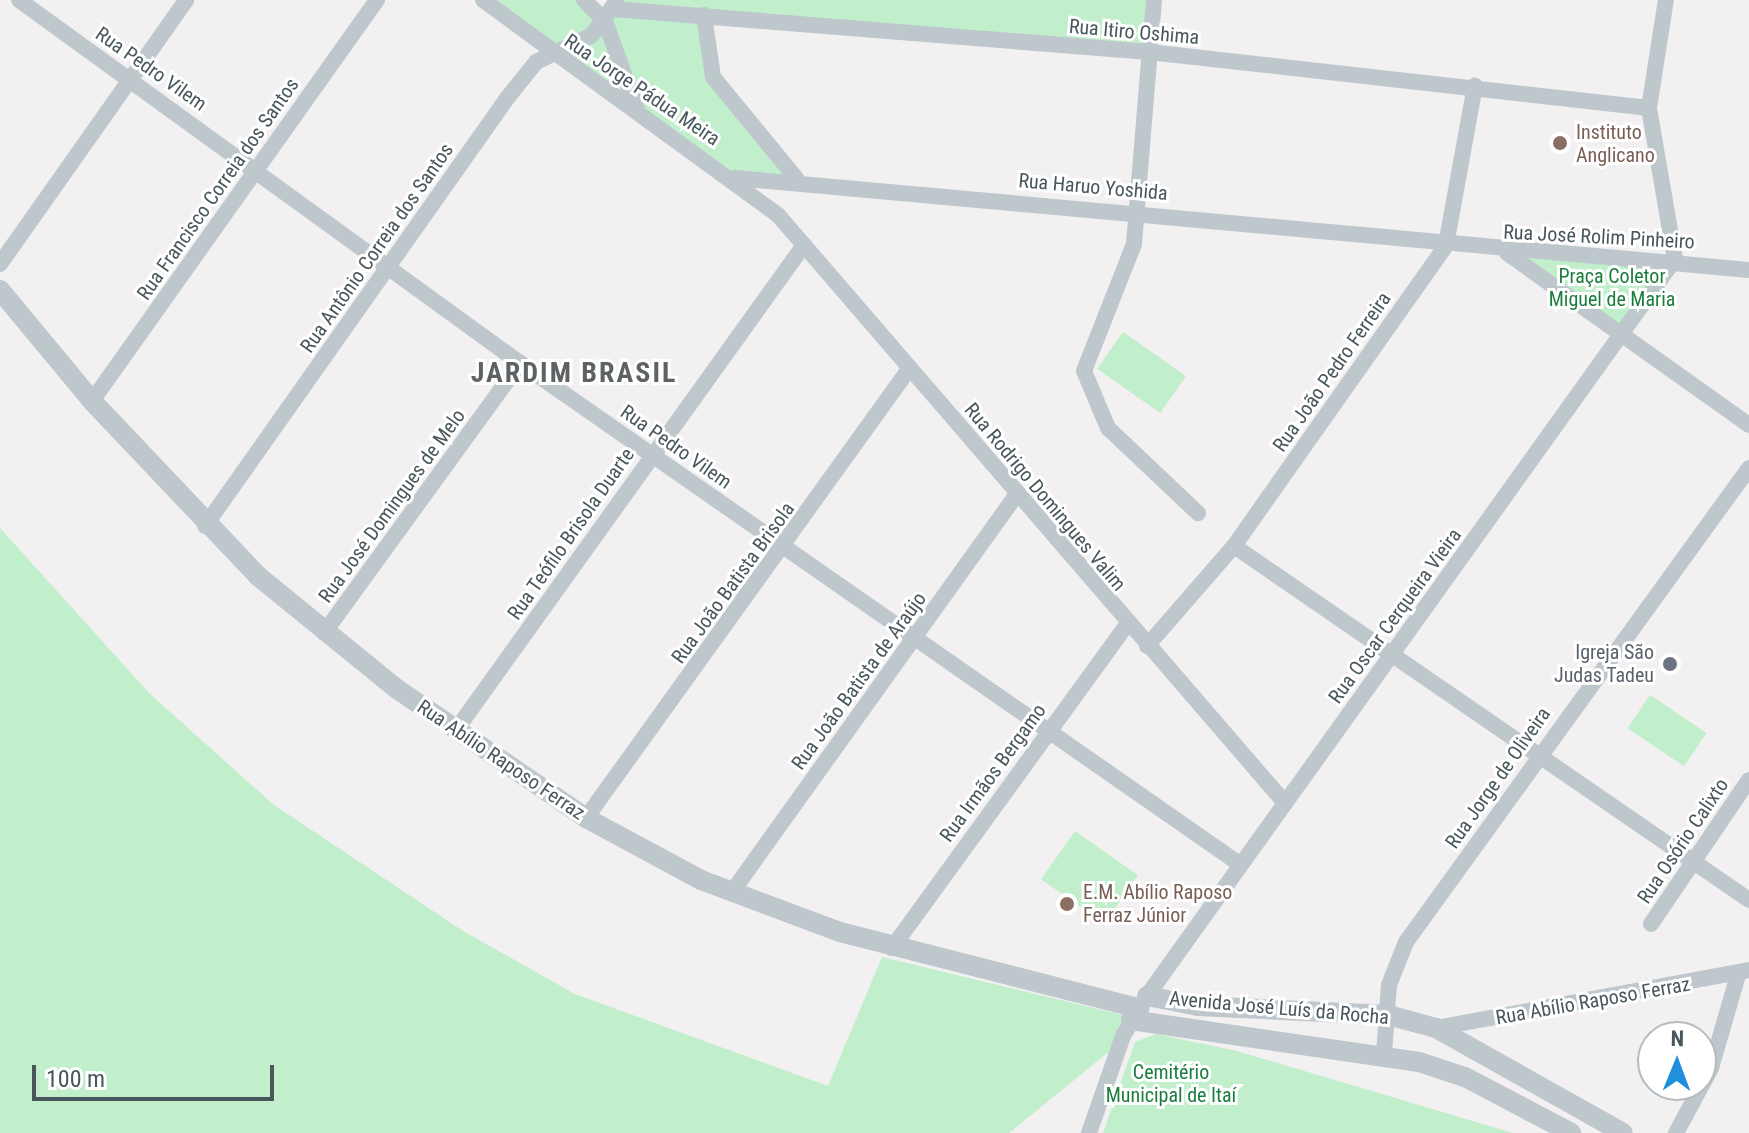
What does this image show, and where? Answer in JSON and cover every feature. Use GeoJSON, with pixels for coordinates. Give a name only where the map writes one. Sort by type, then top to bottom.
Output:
{"type":"FeatureCollection","features":[{"type":"Feature","properties":{"kind":"street","name":"Rua Pedro Vilem"},"geometry":{"type":"LineString","coordinates":[[19,0],[390,262],[520,363],[653,454],[1045,734],[1238,863]]}},
{"type":"Feature","properties":{"kind":"street"},"geometry":{"type":"LineString","coordinates":[[0,264],[186,0]]}},
{"type":"Feature","properties":{"kind":"street","name":"Rua Francisco Correia dos Santos"},"geometry":{"type":"LineString","coordinates":[[92,401],[377,0]]}},
{"type":"Feature","properties":{"kind":"street","name":"Rua Jorge Pádua Meira"},"geometry":{"type":"LineString","coordinates":[[483,0],[550,52],[735,178],[778,215]]}},
{"type":"Feature","properties":{"kind":"street"},"geometry":{"type":"LineString","coordinates":[[584,0],[611,10],[637,110]]}},
{"type":"Feature","properties":{"kind":"street"},"geometry":{"type":"LineString","coordinates":[[1154,0],[1128,265],[1087,354],[1086,389],[1124,446],[1198,513]]}},
{"type":"Feature","properties":{"kind":"street"},"geometry":{"type":"LineString","coordinates":[[1666,0],[1649,108],[1675,259]]}},
{"type":"Feature","properties":{"kind":"street","name":"Rua Antônio Correia dos Santos"},"geometry":{"type":"LineString","coordinates":[[205,526],[508,97],[550,52],[586,39],[611,10]]}},
{"type":"Feature","properties":{"kind":"street","name":"Rua Itiro Oshima"},"geometry":{"type":"LineString","coordinates":[[611,10],[1149,52],[1475,86],[1649,108]]}},
{"type":"Feature","properties":{"kind":"street"},"geometry":{"type":"LineString","coordinates":[[704,15],[713,77],[796,178]]}},
{"type":"Feature","properties":{"kind":"street","name":"Rua João Pedro Ferreira"},"geometry":{"type":"LineString","coordinates":[[1147,646],[1234,546],[1446,245],[1475,86]]}},
{"type":"Feature","properties":{"kind":"street","name":"Rua Haruo Yoshida"},"geometry":{"type":"LineString","coordinates":[[735,178],[796,178],[1446,245]]}},
{"type":"Feature","properties":{"kind":"street","name":"Rua Rodrigo Domingues Valim"},"geometry":{"type":"LineString","coordinates":[[778,215],[1127,624],[1285,803]]}},
{"type":"Feature","properties":{"kind":"street","name":"Rua Teófilo Brisola Duarte"},"geometry":{"type":"LineString","coordinates":[[456,730],[804,245]]}},
{"type":"Feature","properties":{"kind":"street","name":"Rua José Rolim Pinheiro"},"geometry":{"type":"LineString","coordinates":[[1446,245],[1505,252],[1675,259],[1749,270]]}},
{"type":"Feature","properties":{"kind":"street"},"geometry":{"type":"LineString","coordinates":[[1505,252],[1749,425]]}},
{"type":"Feature","properties":{"kind":"street","name":"Rua Oscar Cerqueira Vieira"},"geometry":{"type":"LineString","coordinates":[[1089,1133],[1139,1008],[1238,863],[1285,803],[1675,259]]}},
{"type":"Feature","properties":{"kind":"street","name":"Rua Abílio Raposo Ferraz"},"geometry":{"type":"LineString","coordinates":[[0,290],[92,401],[205,526],[324,633],[456,730],[586,818],[732,892],[892,948],[1139,1008]]}},
{"type":"Feature","properties":{"kind":"street","name":"Rua José Domingues de Melo"},"geometry":{"type":"LineString","coordinates":[[324,633],[520,363]]}},
{"type":"Feature","properties":{"kind":"street","name":"Rua João Batista Brisola"},"geometry":{"type":"LineString","coordinates":[[586,818],[784,548],[909,369]]}},
{"type":"Feature","properties":{"kind":"street","name":"Rua Jorge de Oliveira"},"geometry":{"type":"LineString","coordinates":[[1384,1054],[1392,973],[1406,942],[1537,756],[1749,468]]}},
{"type":"Feature","properties":{"kind":"street","name":"Rua João Batista de Araújo"},"geometry":{"type":"LineString","coordinates":[[732,892],[1018,493]]}},
{"type":"Feature","properties":{"kind":"street"},"geometry":{"type":"LineString","coordinates":[[1234,546],[1749,900]]}},
{"type":"Feature","properties":{"kind":"street","name":"Rua Irmãos Bergamo"},"geometry":{"type":"LineString","coordinates":[[892,948],[1127,624]]}},
{"type":"Feature","properties":{"kind":"street","name":"Rua Osório Calixto"},"geometry":{"type":"LineString","coordinates":[[1651,924],[1749,780]]}},
{"type":"Feature","properties":{"kind":"street"},"geometry":{"type":"LineString","coordinates":[[1676,1133],[1711,1068],[1744,972]]}},
{"type":"Feature","properties":{"kind":"street","name":"Rua Abílio Raposo Ferraz"},"geometry":{"type":"LineString","coordinates":[[1436,1028],[1744,972]]}},
{"type":"Feature","properties":{"kind":"street","name":"Avenida José Luís da Rocha"},"geometry":{"type":"LineString","coordinates":[[1139,1008],[1306,1009],[1388,1015],[1436,1028],[1623,1133]]}},
{"type":"Feature","properties":{"kind":"street","name":"Avenida José Luís da Rocha"},"geometry":{"type":"LineString","coordinates":[[1139,1008],[1384,1054],[1465,1077],[1571,1133]]}},
{"type":"Feature","properties":{"kind":"street"},"geometry":{"type":"LineString","coordinates":[[1303,1040],[1306,1009]]}},
{"type":"Feature","properties":{"kind":"green space"},"geometry":{"type":"Polygon","coordinates":[[[487,0],[581,0],[602,21],[550,48],[487,0]]]}},
{"type":"Feature","properties":{"kind":"green space"},"geometry":{"type":"Polygon","coordinates":[[[616,0],[1149,0],[1143,52],[613,9],[616,0]]]}},
{"type":"Feature","properties":{"kind":"green space"},"geometry":{"type":"Polygon","coordinates":[[[614,11],[704,18],[705,55],[791,176],[735,178],[644,113],[607,20],[614,11]]]}},
{"type":"Feature","properties":{"kind":"green space"},"geometry":{"type":"Polygon","coordinates":[[[604,25],[633,104],[555,53],[604,25]]]}},
{"type":"Feature","properties":{"kind":"green space","name":"Praça Coletor Miguel de Maria"},"geometry":{"type":"Polygon","coordinates":[[[1516,252],[1675,259],[1620,334],[1516,252]]]}},
{"type":"Feature","properties":{"kind":"green space"},"geometry":{"type":"Polygon","coordinates":[[[1123,332],[1186,376],[1160,413],[1097,369],[1123,332]]]}},
{"type":"Feature","properties":{"kind":"green space"},"geometry":{"type":"Polygon","coordinates":[[[0,528],[150,694],[274,805],[463,931],[575,994],[828,1086],[882,957],[1127,1016],[1111,1050],[1009,1133],[0,1133],[0,528]]]}},
{"type":"Feature","properties":{"kind":"green space"},"geometry":{"type":"Polygon","coordinates":[[[1650,695],[1706,733],[1684,766],[1628,728],[1650,695]]]}},
{"type":"Feature","properties":{"kind":"green space"},"geometry":{"type":"Polygon","coordinates":[[[1075,831],[1138,875],[1104,923],[1041,879],[1075,831]]]}},
{"type":"Feature","properties":{"kind":"green space","name":"Cemitério Municipal de Itaí"},"geometry":{"type":"Polygon","coordinates":[[[1156,1034],[1237,1051],[1513,1133],[1103,1133],[1135,1042],[1156,1034]]]}},
{"type":"Feature","properties":{"kind":"place","name":"Instituto Anglicano"},"geometry":{"type":"Point","coordinates":[1560,143]}},
{"type":"Feature","properties":{"kind":"place","name":"Igreja São Judas Tadeu"},"geometry":{"type":"Point","coordinates":[1670,664]}},
{"type":"Feature","properties":{"kind":"place","name":"E.M. Abílio Raposo Ferraz Júnior"},"geometry":{"type":"Point","coordinates":[1067,904]}},
{"type":"Feature","properties":{"kind":"district","name":"JARDIM BRASIL"},"geometry":{"type":"Point","coordinates":[574,373]}}]}
